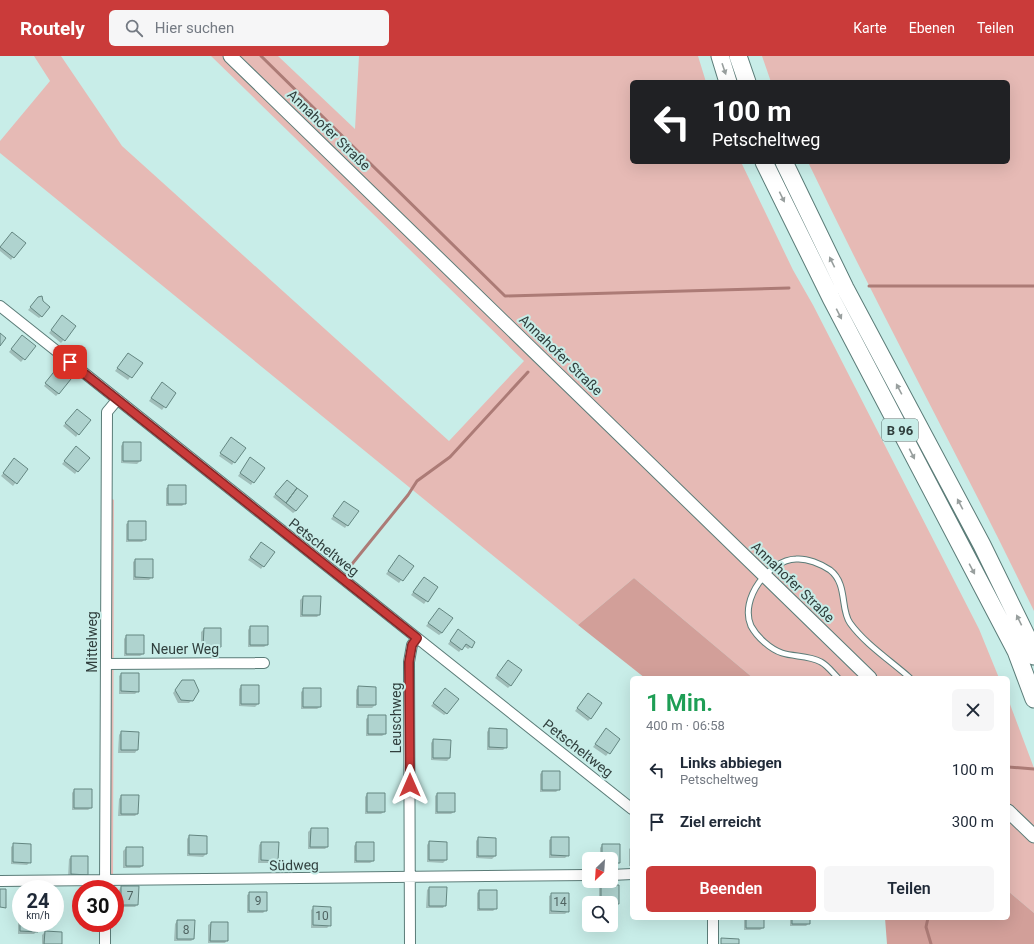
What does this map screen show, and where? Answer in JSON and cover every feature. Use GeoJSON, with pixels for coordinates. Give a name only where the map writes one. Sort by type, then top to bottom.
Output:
{"type":"FeatureCollection","features":[{"type":"Feature","properties":{"kind":"highway"},"geometry":{"type":"LineString","coordinates":[[720,56],[727,80]]}},
{"type":"Feature","properties":{"kind":"highway"},"geometry":{"type":"LineString","coordinates":[[738,56],[746,80]]}},
{"type":"Feature","properties":{"kind":"highway","name":"B 96"},"geometry":{"type":"LineString","coordinates":[[765,164],[831,298],[1016,651],[1034,699]]}},
{"type":"Feature","properties":{"kind":"highway","name":"B 96"},"geometry":{"type":"LineString","coordinates":[[785,164],[845,288],[982,544],[1027,637],[1034,656]]}},
{"type":"Feature","properties":{"kind":"street","name":"Annahofer Straße"},"geometry":{"type":"LineString","coordinates":[[230,56],[868,676]]}},
{"type":"Feature","properties":{"kind":"street","name":"Petscheltweg"},"geometry":{"type":"LineString","coordinates":[[0,306],[630,807]]}},
{"type":"Feature","properties":{"kind":"street","name":"Mittelweg"},"geometry":{"type":"LineString","coordinates":[[105,880],[107,412],[117,400]]}},
{"type":"Feature","properties":{"kind":"street","name":"Leuschweg"},"geometry":{"type":"LineString","coordinates":[[410,944],[409,662],[412,645],[417,638]]}},
{"type":"Feature","properties":{"kind":"street","name":"Neuer Weg"},"geometry":{"type":"LineString","coordinates":[[106,664],[264,663]]}},
{"type":"Feature","properties":{"kind":"street"},"geometry":{"type":"LineString","coordinates":[[1010,813],[1034,836]]}},
{"type":"Feature","properties":{"kind":"street"},"geometry":{"type":"LineString","coordinates":[[618,875],[630,874]]}},
{"type":"Feature","properties":{"kind":"street","name":"Südweg"},"geometry":{"type":"LineString","coordinates":[[124,885],[582,875]]}},
{"type":"Feature","properties":{"kind":"street","name":"Südweg"},"geometry":{"type":"LineString","coordinates":[[0,881],[72,884]]}},
{"type":"Feature","properties":{"kind":"street"},"geometry":{"type":"LineString","coordinates":[[713,920],[713,944]]}},
{"type":"Feature","properties":{"kind":"street"},"geometry":{"type":"LineString","coordinates":[[105,932],[105,944]]}},
{"type":"Feature","properties":{"kind":"lane"},"geometry":{"type":"LineString","coordinates":[[836,676],[820,661],[782,653],[763,642],[751,625],[748,606],[754,588],[778,565],[796,559],[814,562],[831,571],[842,587],[849,622],[864,638],[908,676]]}},
{"type":"Feature","properties":{"kind":"shaded area"},"geometry":{"type":"Polygon","coordinates":[[[34,56],[61,56],[122,146],[449,441],[524,361],[211,56],[278,56],[355,129],[359,56],[698,56],[705,80],[630,80],[630,164],[742,164],[793,270],[813,305],[979,629],[998,676],[751,676],[634,578],[578,625],[0,153],[0,141],[50,81],[34,56]]]}},
{"type":"Feature","properties":{"kind":"shaded area"},"geometry":{"type":"Polygon","coordinates":[[[762,56],[1034,56],[1034,611],[978,498],[863,275],[809,164],[1010,164],[1010,80],[770,80],[762,56]]]}},
{"type":"Feature","properties":{"kind":"shaded area"},"geometry":{"type":"Polygon","coordinates":[[[101,491],[114,500],[113,880],[101,880],[101,491]]]}},
{"type":"Feature","properties":{"kind":"shaded area"},"geometry":{"type":"Polygon","coordinates":[[[634,578],[751,676],[642,676],[578,625],[634,578]]]}},
{"type":"Feature","properties":{"kind":"shaded area"},"geometry":{"type":"Polygon","coordinates":[[[1010,704],[1034,768],[1034,913],[1010,893],[1010,704]]]}},
{"type":"Feature","properties":{"kind":"shaded area"},"geometry":{"type":"Polygon","coordinates":[[[1010,893],[1034,913],[1034,944],[887,944],[885,920],[1010,920],[1010,893]]]}},
{"type":"Feature","properties":{"kind":"building"},"geometry":{"type":"Polygon","coordinates":[[[12,232],[26,243],[14,258],[0,247],[12,232]]]}},
{"type":"Feature","properties":{"kind":"building"},"geometry":{"type":"Polygon","coordinates":[[[42,296],[43,301],[50,307],[42,317],[30,307],[38,297],[42,296]]]}},
{"type":"Feature","properties":{"kind":"building"},"geometry":{"type":"Polygon","coordinates":[[[62,315],[76,326],[65,341],[51,330],[62,315]]]}},
{"type":"Feature","properties":{"kind":"building"},"geometry":{"type":"Polygon","coordinates":[[[0,333],[6,338],[0,346],[0,333]]]}},
{"type":"Feature","properties":{"kind":"building"},"geometry":{"type":"Polygon","coordinates":[[[22,335],[36,346],[25,360],[11,349],[22,335]]]}},
{"type":"Feature","properties":{"kind":"building"},"geometry":{"type":"Polygon","coordinates":[[[128,353],[143,363],[132,378],[117,368],[128,353]]]}},
{"type":"Feature","properties":{"kind":"building"},"geometry":{"type":"Polygon","coordinates":[[[57,368],[71,379],[59,394],[45,383],[57,368]]]}},
{"type":"Feature","properties":{"kind":"building"},"geometry":{"type":"Polygon","coordinates":[[[162,382],[176,393],[166,408],[151,398],[162,382]]]}},
{"type":"Feature","properties":{"kind":"building"},"geometry":{"type":"Polygon","coordinates":[[[77,409],[91,420],[79,435],[65,423],[77,409]]]}},
{"type":"Feature","properties":{"kind":"building"},"geometry":{"type":"Polygon","coordinates":[[[231,437],[246,448],[235,463],[220,453],[231,437]]]}},
{"type":"Feature","properties":{"kind":"building"},"geometry":{"type":"Polygon","coordinates":[[[123,442],[141,442],[141,461],[123,461],[123,442]]]}},
{"type":"Feature","properties":{"kind":"building"},"geometry":{"type":"Polygon","coordinates":[[[76,446],[90,458],[78,472],[64,461],[76,446]]]}},
{"type":"Feature","properties":{"kind":"building"},"geometry":{"type":"Polygon","coordinates":[[[250,457],[265,468],[254,483],[240,473],[250,457]]]}},
{"type":"Feature","properties":{"kind":"building"},"geometry":{"type":"Polygon","coordinates":[[[14,458],[28,469],[17,484],[3,473],[14,458]]]}},
{"type":"Feature","properties":{"kind":"building"},"geometry":{"type":"Polygon","coordinates":[[[287,480],[297,488],[286,503],[275,494],[287,480]]]}},
{"type":"Feature","properties":{"kind":"building"},"geometry":{"type":"Polygon","coordinates":[[[168,485],[186,485],[186,504],[168,504],[168,485]]]}},
{"type":"Feature","properties":{"kind":"building"},"geometry":{"type":"Polygon","coordinates":[[[297,488],[308,496],[296,511],[286,503],[297,488]]]}},
{"type":"Feature","properties":{"kind":"building"},"geometry":{"type":"Polygon","coordinates":[[[344,501],[359,511],[348,526],[333,516],[344,501]]]}},
{"type":"Feature","properties":{"kind":"building"},"geometry":{"type":"Polygon","coordinates":[[[128,521],[146,521],[146,540],[128,540],[128,521]]]}},
{"type":"Feature","properties":{"kind":"building"},"geometry":{"type":"Polygon","coordinates":[[[261,542],[275,552],[264,567],[250,557],[261,542]]]}},
{"type":"Feature","properties":{"kind":"building"},"geometry":{"type":"Polygon","coordinates":[[[399,555],[414,566],[403,581],[388,571],[399,555]]]}},
{"type":"Feature","properties":{"kind":"building"},"geometry":{"type":"Polygon","coordinates":[[[135,559],[153,559],[153,578],[135,577],[135,559]]]}},
{"type":"Feature","properties":{"kind":"building"},"geometry":{"type":"Polygon","coordinates":[[[424,577],[438,587],[428,602],[413,592],[424,577]]]}},
{"type":"Feature","properties":{"kind":"building"},"geometry":{"type":"Polygon","coordinates":[[[303,596],[321,596],[320,615],[302,615],[303,596]]]}},
{"type":"Feature","properties":{"kind":"building"},"geometry":{"type":"Polygon","coordinates":[[[439,608],[453,618],[442,633],[428,623],[439,608]]]}},
{"type":"Feature","properties":{"kind":"building"},"geometry":{"type":"Polygon","coordinates":[[[250,626],[268,626],[268,645],[250,645],[250,626]]]}},
{"type":"Feature","properties":{"kind":"building"},"geometry":{"type":"Polygon","coordinates":[[[204,628],[221,628],[221,647],[203,647],[204,628]]]}},
{"type":"Feature","properties":{"kind":"building"},"geometry":{"type":"Polygon","coordinates":[[[458,629],[475,642],[472,648],[466,644],[462,650],[450,641],[458,629]]]}},
{"type":"Feature","properties":{"kind":"building"},"geometry":{"type":"Polygon","coordinates":[[[126,635],[144,635],[144,654],[126,654],[126,635]]]}},
{"type":"Feature","properties":{"kind":"building"},"geometry":{"type":"Polygon","coordinates":[[[508,660],[522,670],[511,686],[497,675],[508,660]]]}},
{"type":"Feature","properties":{"kind":"building"},"geometry":{"type":"Polygon","coordinates":[[[121,673],[139,673],[139,692],[121,691],[121,673]]]}},
{"type":"Feature","properties":{"kind":"building"},"geometry":{"type":"Polygon","coordinates":[[[182,680],[194,680],[199,691],[193,701],[181,700],[175,690],[182,680]]]}},
{"type":"Feature","properties":{"kind":"building"},"geometry":{"type":"Polygon","coordinates":[[[241,685],[259,685],[259,704],[241,704],[241,685]]]}},
{"type":"Feature","properties":{"kind":"building"},"geometry":{"type":"Polygon","coordinates":[[[358,686],[376,687],[376,705],[358,705],[358,686]]]}},
{"type":"Feature","properties":{"kind":"building"},"geometry":{"type":"Polygon","coordinates":[[[303,688],[321,688],[321,707],[303,707],[303,688]]]}},
{"type":"Feature","properties":{"kind":"building"},"geometry":{"type":"Polygon","coordinates":[[[445,688],[459,699],[447,714],[433,703],[445,688]]]}},
{"type":"Feature","properties":{"kind":"building"},"geometry":{"type":"Polygon","coordinates":[[[588,693],[602,703],[591,719],[577,708],[588,693]]]}},
{"type":"Feature","properties":{"kind":"building"},"geometry":{"type":"Polygon","coordinates":[[[368,715],[386,715],[386,734],[368,734],[368,715]]]}},
{"type":"Feature","properties":{"kind":"building"},"geometry":{"type":"Polygon","coordinates":[[[489,728],[507,729],[507,748],[489,747],[489,728]]]}},
{"type":"Feature","properties":{"kind":"building"},"geometry":{"type":"Polygon","coordinates":[[[606,728],[620,739],[610,754],[595,744],[606,728]]]}},
{"type":"Feature","properties":{"kind":"building"},"geometry":{"type":"Polygon","coordinates":[[[121,731],[139,732],[138,750],[121,750],[121,731]]]}},
{"type":"Feature","properties":{"kind":"building"},"geometry":{"type":"Polygon","coordinates":[[[433,739],[451,740],[450,758],[433,758],[433,739]]]}},
{"type":"Feature","properties":{"kind":"building"},"geometry":{"type":"Polygon","coordinates":[[[542,771],[560,771],[560,790],[542,790],[542,771]]]}},
{"type":"Feature","properties":{"kind":"building"},"geometry":{"type":"Polygon","coordinates":[[[74,789],[92,789],[92,808],[74,808],[74,789]]]}},
{"type":"Feature","properties":{"kind":"building"},"geometry":{"type":"Polygon","coordinates":[[[367,793],[385,793],[385,812],[367,812],[367,793]]]}},
{"type":"Feature","properties":{"kind":"building"},"geometry":{"type":"Polygon","coordinates":[[[437,793],[455,793],[455,812],[437,812],[437,793]]]}},
{"type":"Feature","properties":{"kind":"building"},"geometry":{"type":"Polygon","coordinates":[[[121,795],[139,795],[138,814],[121,814],[121,795]]]}},
{"type":"Feature","properties":{"kind":"building"},"geometry":{"type":"Polygon","coordinates":[[[311,828],[328,828],[328,847],[310,847],[311,828]]]}},
{"type":"Feature","properties":{"kind":"building"},"geometry":{"type":"Polygon","coordinates":[[[189,835],[207,836],[207,854],[189,854],[189,835]]]}},
{"type":"Feature","properties":{"kind":"building"},"geometry":{"type":"Polygon","coordinates":[[[478,837],[496,838],[496,856],[478,856],[478,837]]]}},
{"type":"Feature","properties":{"kind":"building"},"geometry":{"type":"Polygon","coordinates":[[[551,837],[569,837],[569,856],[551,855],[551,837]]]}},
{"type":"Feature","properties":{"kind":"building"},"geometry":{"type":"Polygon","coordinates":[[[429,841],[447,842],[447,860],[429,860],[429,841]]]}},
{"type":"Feature","properties":{"kind":"building"},"geometry":{"type":"Polygon","coordinates":[[[261,842],[279,842],[278,861],[261,860],[261,842]]]}},
{"type":"Feature","properties":{"kind":"building"},"geometry":{"type":"Polygon","coordinates":[[[356,842],[374,842],[374,861],[356,861],[356,842]]]}},
{"type":"Feature","properties":{"kind":"building"},"geometry":{"type":"Polygon","coordinates":[[[13,843],[31,844],[31,863],[13,862],[13,843]]]}},
{"type":"Feature","properties":{"kind":"building"},"geometry":{"type":"Polygon","coordinates":[[[602,844],[620,844],[620,863],[618,863],[618,852],[602,852],[602,844]]]}},
{"type":"Feature","properties":{"kind":"building"},"geometry":{"type":"Polygon","coordinates":[[[126,847],[143,847],[143,866],[126,866],[126,847]]]}},
{"type":"Feature","properties":{"kind":"building"},"geometry":{"type":"Polygon","coordinates":[[[71,856],[88,856],[88,875],[71,874],[71,856]]]}},
{"type":"Feature","properties":{"kind":"building"},"geometry":{"type":"Polygon","coordinates":[[[619,885],[619,904],[618,896],[601,896],[601,888],[618,888],[619,885]]]}},
{"type":"Feature","properties":{"kind":"building"},"geometry":{"type":"Polygon","coordinates":[[[124,886],[139,886],[138,905],[124,905],[124,886]]]}},
{"type":"Feature","properties":{"kind":"building"},"geometry":{"type":"Polygon","coordinates":[[[429,887],[447,887],[446,906],[429,906],[429,887]]]}},
{"type":"Feature","properties":{"kind":"building"},"geometry":{"type":"Polygon","coordinates":[[[0,889],[6,889],[6,908],[0,907],[0,889]]]}},
{"type":"Feature","properties":{"kind":"building"},"geometry":{"type":"Polygon","coordinates":[[[479,890],[497,890],[497,909],[479,909],[479,890]]]}},
{"type":"Feature","properties":{"kind":"building"},"geometry":{"type":"Polygon","coordinates":[[[249,892],[267,892],[267,911],[249,911],[249,892]]]}},
{"type":"Feature","properties":{"kind":"building"},"geometry":{"type":"Polygon","coordinates":[[[551,893],[569,893],[569,912],[551,911],[551,893]]]}},
{"type":"Feature","properties":{"kind":"building"},"geometry":{"type":"Polygon","coordinates":[[[313,906],[331,907],[331,926],[313,925],[313,906]]]}},
{"type":"Feature","properties":{"kind":"building"},"geometry":{"type":"Polygon","coordinates":[[[177,920],[195,920],[194,939],[177,939],[177,920]]]}},
{"type":"Feature","properties":{"kind":"building"},"geometry":{"type":"Polygon","coordinates":[[[746,920],[764,920],[764,928],[746,928],[746,920]]]}},
{"type":"Feature","properties":{"kind":"building"},"geometry":{"type":"Polygon","coordinates":[[[792,920],[810,920],[810,924],[792,924],[792,920]]]}},
{"type":"Feature","properties":{"kind":"building"},"geometry":{"type":"Polygon","coordinates":[[[211,922],[228,922],[228,941],[210,941],[211,922]]]}},
{"type":"Feature","properties":{"kind":"building"},"geometry":{"type":"Polygon","coordinates":[[[45,932],[62,932],[62,944],[44,944],[45,932]]]}},
{"type":"Feature","properties":{"kind":"building"},"geometry":{"type":"Polygon","coordinates":[[[721,938],[739,939],[739,944],[721,944],[721,938]]]}},
{"type":"Feature","properties":{"kind":"waterway"},"geometry":{"type":"LineString","coordinates":[[261,56],[505,296],[789,288]]}},
{"type":"Feature","properties":{"kind":"waterway"},"geometry":{"type":"LineString","coordinates":[[869,286],[1034,286]]}},
{"type":"Feature","properties":{"kind":"waterway"},"geometry":{"type":"LineString","coordinates":[[348,569],[408,495],[417,481],[450,457],[528,372]]}},
{"type":"Feature","properties":{"kind":"waterway"},"geometry":{"type":"LineString","coordinates":[[1010,767],[1034,769]]}},
{"type":"Feature","properties":{"kind":"waterway"},"geometry":{"type":"LineString","coordinates":[[928,920],[926,927],[931,944]]}},
{"type":"Feature","properties":{"kind":"route"},"geometry":{"type":"LineString","coordinates":[[70,362],[417,638],[412,645],[409,662],[410,785]]}}]}
